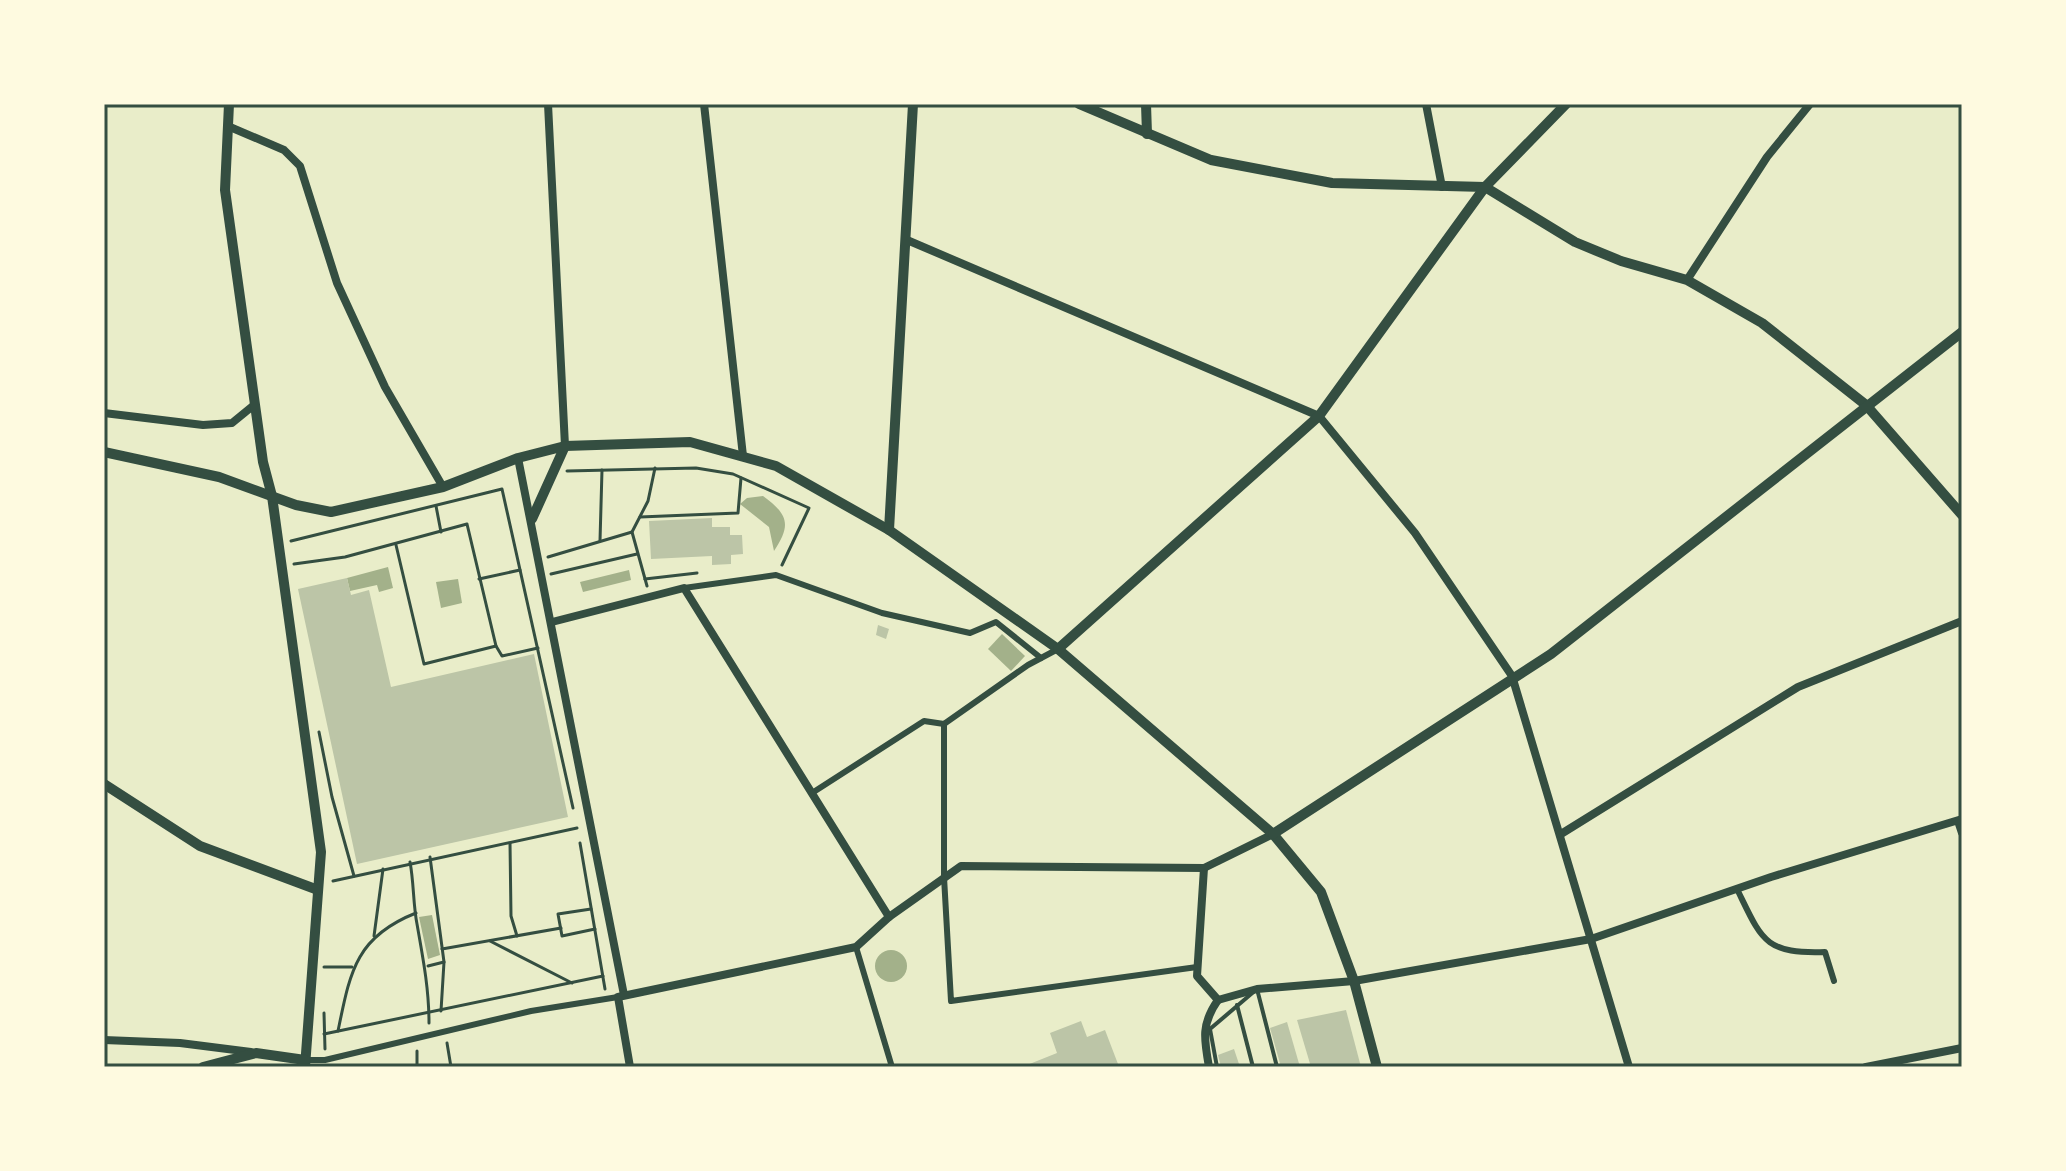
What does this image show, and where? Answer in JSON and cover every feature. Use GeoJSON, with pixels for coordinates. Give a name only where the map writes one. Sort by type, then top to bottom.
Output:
{"type":"FeatureCollection","features":[{"type":"Feature","properties":{"kind":"street"},"geometry":{"type":"LineString","coordinates":[[229,104],[225,190],[254,405],[272,496],[320,831],[305,1063]]}},
{"type":"Feature","properties":{"kind":"street"},"geometry":{"type":"LineString","coordinates":[[532,519],[565,446],[548,104]]}},
{"type":"Feature","properties":{"kind":"street"},"geometry":{"type":"LineString","coordinates":[[704,104],[743,456]]}},
{"type":"Feature","properties":{"kind":"street"},"geometry":{"type":"LineString","coordinates":[[889,530],[913,104]]}},
{"type":"Feature","properties":{"kind":"street"},"geometry":{"type":"LineString","coordinates":[[1079,104],[1211,160],[1332,183],[1485,187],[1575,242],[1621,261],[1687,280],[1762,323],[1866,405],[1962,515]]}},
{"type":"Feature","properties":{"kind":"street"},"geometry":{"type":"LineString","coordinates":[[1146,104],[1147,134]]}},
{"type":"Feature","properties":{"kind":"street"},"geometry":{"type":"LineString","coordinates":[[1426,104],[1442,187]]}},
{"type":"Feature","properties":{"kind":"street"},"geometry":{"type":"LineString","coordinates":[[812,793],[924,721],[944,724],[1058,649],[1319,416],[1485,187],[1566,104]]}},
{"type":"Feature","properties":{"kind":"street"},"geometry":{"type":"LineString","coordinates":[[1687,280],[1767,157],[1810,104]]}},
{"type":"Feature","properties":{"kind":"street"},"geometry":{"type":"LineString","coordinates":[[230,127],[284,150],[300,166],[337,283],[385,387],[443,487]]}},
{"type":"Feature","properties":{"kind":"street"},"geometry":{"type":"LineString","coordinates":[[907,240],[1319,416],[1415,533],[1512,676],[1629,1067]]}},
{"type":"Feature","properties":{"kind":"street"},"geometry":{"type":"LineString","coordinates":[[104,1040],[180,1043],[305,1063],[325,1060],[531,1011],[621,996],[856,947],[889,917],[961,866],[1204,868],[1273,834],[1512,676],[1551,654],[1962,332]]}},
{"type":"Feature","properties":{"kind":"street"},"geometry":{"type":"LineString","coordinates":[[104,413],[203,425],[232,423],[254,405]]}},
{"type":"Feature","properties":{"kind":"street"},"geometry":{"type":"LineString","coordinates":[[104,452],[219,477],[296,505],[331,512],[443,487],[518,458],[565,446],[690,442],[776,466],[889,530],[1058,649],[1273,834],[1321,892],[1354,981],[1377,1067]]}},
{"type":"Feature","properties":{"kind":"street"},"geometry":{"type":"LineString","coordinates":[[518,458],[620,973],[630,1067]]}},
{"type":"Feature","properties":{"kind":"street"},"geometry":{"type":"LineString","coordinates":[[552,622],[684,588],[776,575],[882,613],[970,633],[996,622],[1041,658]]}},
{"type":"Feature","properties":{"kind":"street"},"geometry":{"type":"LineString","coordinates":[[684,588],[889,917]]}},
{"type":"Feature","properties":{"kind":"street"},"geometry":{"type":"LineString","coordinates":[[1561,834],[1798,687],[1962,621]]}},
{"type":"Feature","properties":{"kind":"street"},"geometry":{"type":"LineString","coordinates":[[944,724],[944,877],[951,1001],[1197,967]]}},
{"type":"Feature","properties":{"kind":"street"},"geometry":{"type":"LineString","coordinates":[[104,784],[200,846],[318,890]]}},
{"type":"Feature","properties":{"kind":"street"},"geometry":{"type":"LineString","coordinates":[[1209,1067],[1203,1031],[1207,1016],[1218,1000],[1257,989],[1354,981],[1591,939],[1737,889],[1960,820],[1962,833]]}},
{"type":"Feature","properties":{"kind":"street"},"geometry":{"type":"LineString","coordinates":[[1204,868],[1197,976],[1218,1000]]}},
{"type":"Feature","properties":{"kind":"street"},"geometry":{"type":"LineString","coordinates":[[1737,889],[1763,937],[1781,951],[1825,952],[1834,981]]}},
{"type":"Feature","properties":{"kind":"street"},"geometry":{"type":"LineString","coordinates":[[856,947],[892,1067]]}},
{"type":"Feature","properties":{"kind":"street"},"geometry":{"type":"LineString","coordinates":[[1866,1067],[1962,1048]]}},
{"type":"Feature","properties":{"kind":"street"},"geometry":{"type":"LineString","coordinates":[[203,1067],[256,1053]]}},
{"type":"Feature","properties":{"kind":"lane"},"geometry":{"type":"LineString","coordinates":[[1217,1067],[1210,1029],[1257,989],[1277,1067]]}},
{"type":"Feature","properties":{"kind":"lane"},"geometry":{"type":"LineString","coordinates":[[1237,1005],[1253,1067]]}},
{"type":"Feature","properties":{"kind":"path"},"geometry":{"type":"LineString","coordinates":[[651,597],[632,532],[648,501],[655,467]]}},
{"type":"Feature","properties":{"kind":"path"},"geometry":{"type":"LineString","coordinates":[[555,471],[696,468],[741,478],[809,508],[776,575]]}},
{"type":"Feature","properties":{"kind":"path"},"geometry":{"type":"LineString","coordinates":[[600,541],[602,470]]}},
{"type":"Feature","properties":{"kind":"path"},"geometry":{"type":"LineString","coordinates":[[639,517],[738,513],[741,478]]}},
{"type":"Feature","properties":{"kind":"path"},"geometry":{"type":"LineString","coordinates":[[284,543],[502,489],[574,814]]}},
{"type":"Feature","properties":{"kind":"path"},"geometry":{"type":"LineString","coordinates":[[436,506],[441,532]]}},
{"type":"Feature","properties":{"kind":"path"},"geometry":{"type":"LineString","coordinates":[[287,565],[345,557],[467,524],[496,646],[502,656],[538,648]]}},
{"type":"Feature","properties":{"kind":"path"},"geometry":{"type":"LineString","coordinates":[[539,559],[632,532]]}},
{"type":"Feature","properties":{"kind":"path"},"geometry":{"type":"LineString","coordinates":[[396,544],[424,664],[496,646]]}},
{"type":"Feature","properties":{"kind":"path"},"geometry":{"type":"LineString","coordinates":[[543,576],[637,554]]}},
{"type":"Feature","properties":{"kind":"path"},"geometry":{"type":"LineString","coordinates":[[479,579],[520,570]]}},
{"type":"Feature","properties":{"kind":"path"},"geometry":{"type":"LineString","coordinates":[[328,882],[430,857],[577,828],[603,976]]}},
{"type":"Feature","properties":{"kind":"path"},"geometry":{"type":"LineString","coordinates":[[510,843],[511,916],[517,936]]}},
{"type":"Feature","properties":{"kind":"path"},"geometry":{"type":"LineString","coordinates":[[430,857],[444,962],[441,1011]]}},
{"type":"Feature","properties":{"kind":"path"},"geometry":{"type":"LineString","coordinates":[[410,862],[427,966],[429,1035]]}},
{"type":"Feature","properties":{"kind":"path"},"geometry":{"type":"LineString","coordinates":[[374,936],[383,869]]}},
{"type":"Feature","properties":{"kind":"path"},"geometry":{"type":"LineString","coordinates":[[591,909],[558,914],[562,936],[595,929]]}},
{"type":"Feature","properties":{"kind":"path"},"geometry":{"type":"LineString","coordinates":[[338,1031],[352,967],[374,936],[416,913]]}},
{"type":"Feature","properties":{"kind":"path"},"geometry":{"type":"LineString","coordinates":[[441,949],[561,928]]}},
{"type":"Feature","properties":{"kind":"path"},"geometry":{"type":"LineString","coordinates":[[490,941],[572,983]]}},
{"type":"Feature","properties":{"kind":"path"},"geometry":{"type":"LineString","coordinates":[[427,966],[444,962]]}},
{"type":"Feature","properties":{"kind":"path"},"geometry":{"type":"LineString","coordinates":[[324,967],[352,967]]}},
{"type":"Feature","properties":{"kind":"path"},"geometry":{"type":"LineString","coordinates":[[324,1034],[620,973]]}},
{"type":"Feature","properties":{"kind":"path"},"geometry":{"type":"LineString","coordinates":[[446,1033],[451,1067]]}},
{"type":"Feature","properties":{"kind":"path"},"geometry":{"type":"LineString","coordinates":[[417,1039],[417,1067]]}},
{"type":"Feature","properties":{"kind":"shaded area"},"geometry":{"type":"Polygon","coordinates":[[[763,496],[778,509],[785,521],[783,534],[774,551],[769,527],[740,504],[747,498],[763,496]]]}},
{"type":"Feature","properties":{"kind":"shaded area"},"geometry":{"type":"Polygon","coordinates":[[[388,567],[393,588],[379,592],[377,585],[350,591],[347,578],[388,567]]]}},
{"type":"Feature","properties":{"kind":"shaded area"},"geometry":{"type":"Polygon","coordinates":[[[629,570],[631,580],[583,592],[580,582],[629,570]]]}},
{"type":"Feature","properties":{"kind":"shaded area"},"geometry":{"type":"Polygon","coordinates":[[[458,579],[462,603],[441,608],[436,582],[458,579]]]}},
{"type":"Feature","properties":{"kind":"shaded area"},"geometry":{"type":"Polygon","coordinates":[[[1002,634],[1025,656],[1011,671],[988,649],[1002,634]]]}},
{"type":"Feature","properties":{"kind":"shaded area"},"geometry":{"type":"Polygon","coordinates":[[[432,915],[440,955],[428,959],[419,917],[432,915]]]}},
{"type":"Feature","properties":{"kind":"shaded area"},"geometry":{"type":"Polygon","coordinates":[[[891,950],[903,954],[907,966],[903,978],[891,982],[879,978],[875,966],[879,954],[891,950]]]}},
{"type":"Feature","properties":{"kind":"building"},"geometry":{"type":"Polygon","coordinates":[[[712,518],[712,527],[730,527],[730,535],[742,535],[743,554],[731,555],[731,564],[712,565],[712,556],[651,559],[649,521],[712,518]]]}},
{"type":"Feature","properties":{"kind":"building"},"geometry":{"type":"Polygon","coordinates":[[[347,578],[351,595],[369,590],[391,687],[534,654],[568,817],[357,864],[298,589],[347,578]]]}},
{"type":"Feature","properties":{"kind":"building"},"geometry":{"type":"Polygon","coordinates":[[[878,625],[889,629],[886,639],[876,635],[878,625]]]}},
{"type":"Feature","properties":{"kind":"building"},"geometry":{"type":"Polygon","coordinates":[[[1346,1010],[1361,1067],[1311,1067],[1297,1020],[1346,1010]]]}},
{"type":"Feature","properties":{"kind":"building"},"geometry":{"type":"Polygon","coordinates":[[[1081,1021],[1087,1037],[1105,1030],[1118,1064],[1110,1067],[1022,1067],[1057,1053],[1050,1033],[1081,1021]]]}},
{"type":"Feature","properties":{"kind":"building"},"geometry":{"type":"Polygon","coordinates":[[[1287,1022],[1300,1067],[1281,1067],[1270,1028],[1287,1022]]]}},
{"type":"Feature","properties":{"kind":"building"},"geometry":{"type":"Polygon","coordinates":[[[1234,1049],[1240,1067],[1221,1067],[1218,1055],[1234,1049]]]}}]}
